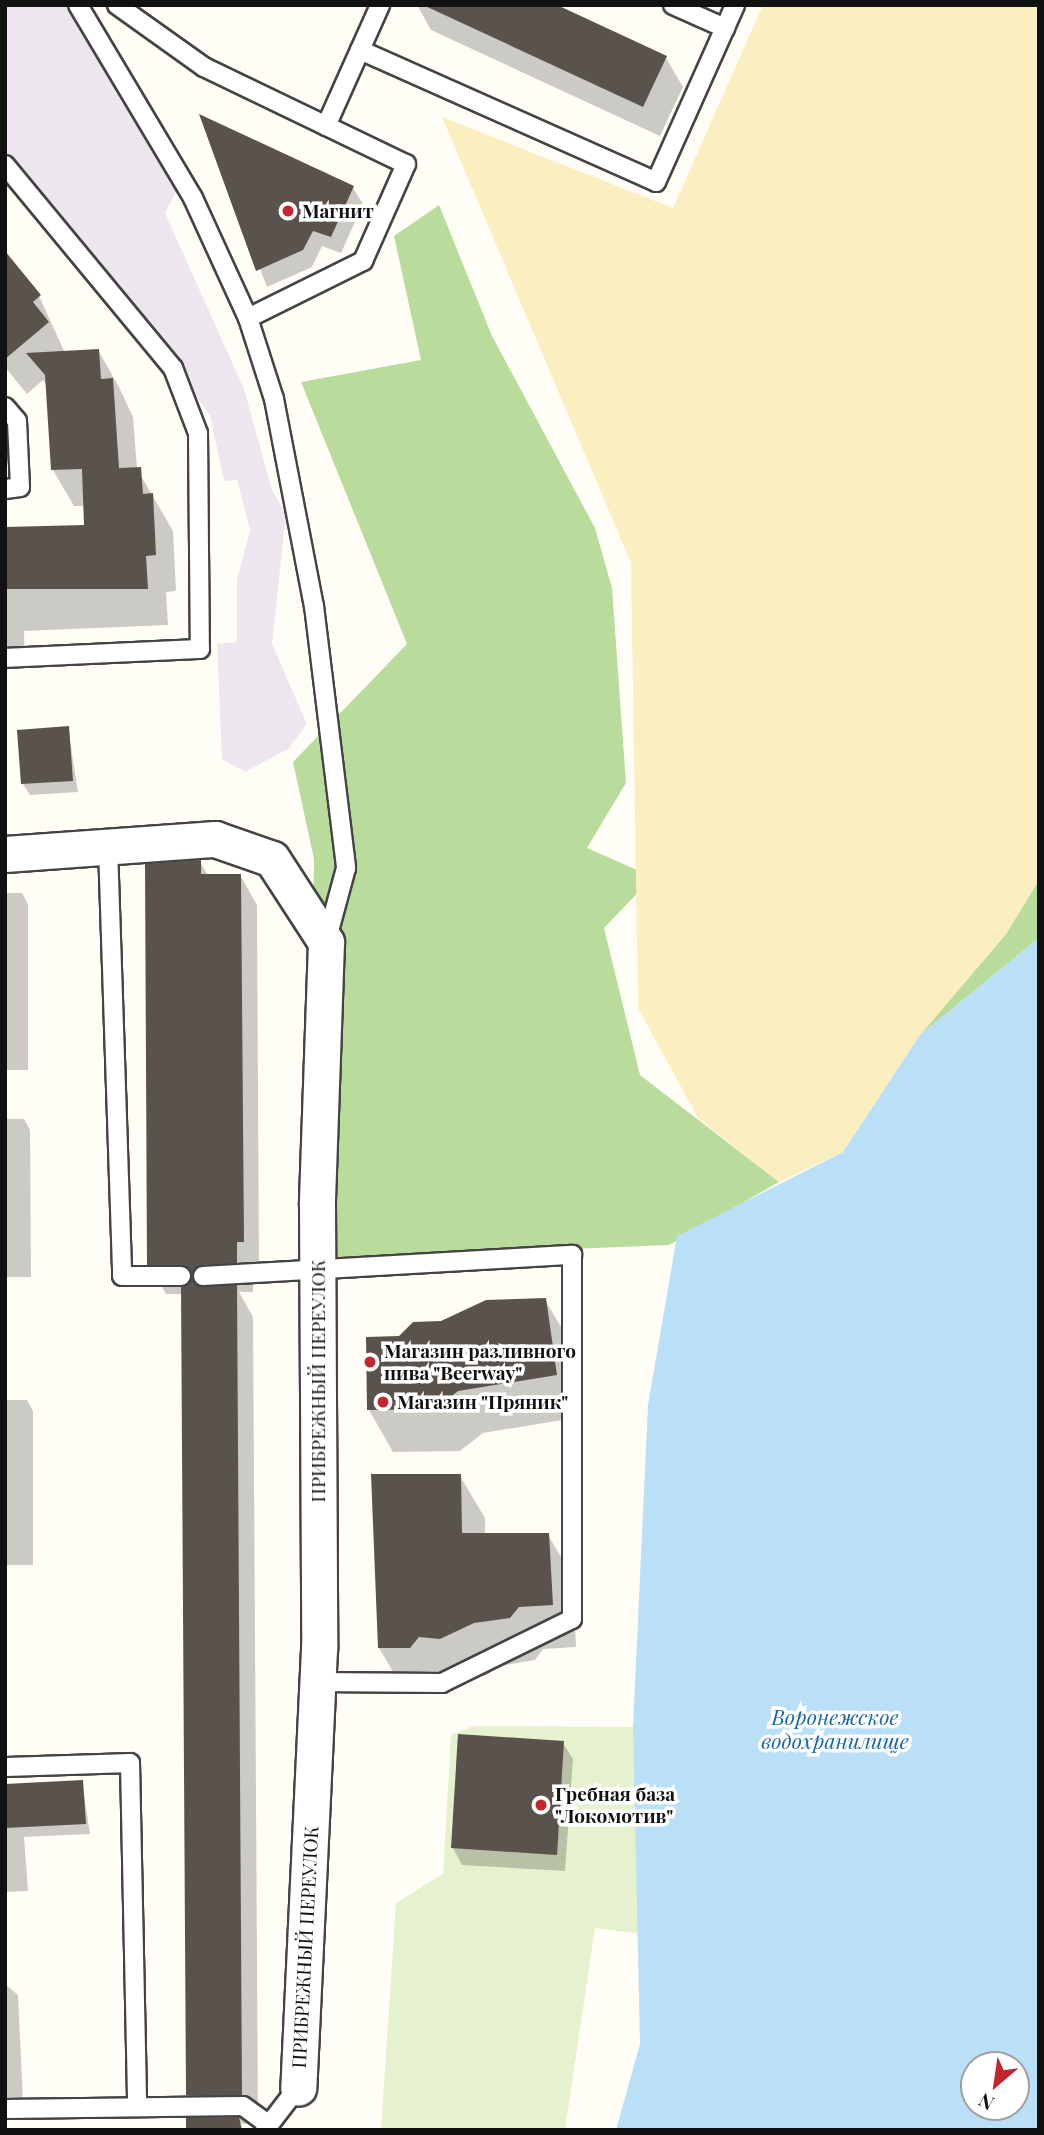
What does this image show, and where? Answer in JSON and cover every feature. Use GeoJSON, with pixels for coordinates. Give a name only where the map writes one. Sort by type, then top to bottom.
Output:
{"type":"FeatureCollection","features":[{"type":"Feature","properties":{"kind":"street"},"geometry":{"type":"LineString","coordinates":[[5,855],[215,839],[272,859],[327,942]]}},
{"type":"Feature","properties":{"kind":"street","name":"ПРИБРЕЖНЫЙ ПЕРЕУЛОК"},"geometry":{"type":"LineString","coordinates":[[298,2087],[313,1682],[319,1649],[317,1272],[327,942]]}},
{"type":"Feature","properties":{"kind":"lane"},"geometry":{"type":"LineString","coordinates":[[78,5],[193,198],[248,318],[274,399],[334,741],[346,868],[327,942]]}},
{"type":"Feature","properties":{"kind":"lane"},"geometry":{"type":"LineString","coordinates":[[117,5],[204,67],[406,164],[363,261],[248,318]]}},
{"type":"Feature","properties":{"kind":"lane"},"geometry":{"type":"LineString","coordinates":[[326,126],[380,5]]}},
{"type":"Feature","properties":{"kind":"lane"},"geometry":{"type":"LineString","coordinates":[[673,5],[725,28]]}},
{"type":"Feature","properties":{"kind":"lane"},"geometry":{"type":"LineString","coordinates":[[360,50],[656,182],[735,5]]}},
{"type":"Feature","properties":{"kind":"lane"},"geometry":{"type":"LineString","coordinates":[[5,166],[173,368],[198,433],[200,649],[5,659]]}},
{"type":"Feature","properties":{"kind":"lane"},"geometry":{"type":"LineString","coordinates":[[5,407],[17,421],[20,487],[5,489]]}},
{"type":"Feature","properties":{"kind":"lane"},"geometry":{"type":"LineString","coordinates":[[108,846],[122,1276],[181,1276]]}},
{"type":"Feature","properties":{"kind":"lane"},"geometry":{"type":"LineString","coordinates":[[203,1276],[317,1272],[572,1255],[572,1619],[442,1683],[313,1682]]}},
{"type":"Feature","properties":{"kind":"lane"},"geometry":{"type":"LineString","coordinates":[[5,1767],[130,1763],[137,2106]]}},
{"type":"Feature","properties":{"kind":"lane"},"geometry":{"type":"LineString","coordinates":[[5,2109],[243,2106],[265,2126],[298,2087]]}},
{"type":"Feature","properties":{"kind":"shaded area"},"geometry":{"type":"Polygon","coordinates":[[[5,5],[69,5],[178,188],[165,213],[244,389],[272,490],[286,514],[272,644],[307,724],[288,749],[245,772],[222,759],[217,644],[237,642],[237,580],[250,530],[237,480],[224,481],[210,415],[69,226],[5,157],[5,5]]]}},
{"type":"Feature","properties":{"kind":"green space"},"geometry":{"type":"Polygon","coordinates":[[[439,205],[492,336],[595,528],[612,588],[626,783],[587,848],[653,877],[604,928],[640,1075],[779,1182],[669,1245],[327,1259],[312,1020],[314,859],[293,762],[407,644],[301,382],[421,360],[394,236],[439,205]]]}},
{"type":"Feature","properties":{"kind":"green space"},"geometry":{"type":"Polygon","coordinates":[[[1039,880],[1039,938],[920,1035],[1006,934],[1039,880]]]}},
{"type":"Feature","properties":{"kind":"green space"},"geometry":{"type":"Polygon","coordinates":[[[473,1726],[633,1727],[641,1934],[595,1928],[565,2130],[381,2130],[396,1903],[443,1874],[451,1735],[473,1726]]]}},
{"type":"Feature","properties":{"kind":"sand"},"geometry":{"type":"Polygon","coordinates":[[[763,5],[1039,5],[1039,880],[1006,934],[920,1035],[843,1152],[779,1182],[698,1118],[638,1008],[631,563],[442,117],[673,208],[763,5]]]}},
{"type":"Feature","properties":{"kind":"water","name":"Воронежское водохранилище"},"geometry":{"type":"Polygon","coordinates":[[[1039,938],[1039,2130],[616,2130],[640,2044],[633,1727],[648,1405],[677,1236],[843,1152],[920,1035],[1039,938]]]}},
{"type":"Feature","properties":{"kind":"building"},"geometry":{"type":"Polygon","coordinates":[[[423,5],[557,5],[667,56],[643,107],[423,5]]]}},
{"type":"Feature","properties":{"kind":"building","name":"Магнит"},"geometry":{"type":"Polygon","coordinates":[[[199,114],[354,186],[331,237],[313,231],[303,250],[256,271],[199,114]]]}},
{"type":"Feature","properties":{"kind":"building"},"geometry":{"type":"Polygon","coordinates":[[[5,251],[41,295],[33,302],[49,322],[5,359],[5,251]]]}},
{"type":"Feature","properties":{"kind":"building"},"geometry":{"type":"Polygon","coordinates":[[[99,349],[101,379],[113,378],[119,468],[141,467],[143,494],[153,493],[156,555],[146,556],[148,589],[5,589],[5,527],[84,525],[82,469],[51,470],[45,375],[26,353],[99,349]]]}},
{"type":"Feature","properties":{"kind":"building"},"geometry":{"type":"Polygon","coordinates":[[[69,726],[73,781],[21,784],[17,730],[69,726]]]}},
{"type":"Feature","properties":{"kind":"building"},"geometry":{"type":"Polygon","coordinates":[[[201,860],[201,874],[241,874],[244,1242],[237,1242],[237,1263],[202,1265],[192,1274],[182,1265],[147,1265],[145,864],[201,860]]]}},
{"type":"Feature","properties":{"kind":"building"},"geometry":{"type":"Polygon","coordinates":[[[192,1278],[203,1287],[237,1285],[242,2095],[186,2095],[181,1287],[192,1278]]]}},
{"type":"Feature","properties":{"kind":"building"},"geometry":{"type":"Polygon","coordinates":[[[546,1298],[557,1375],[458,1391],[435,1409],[367,1410],[366,1337],[399,1336],[413,1322],[441,1321],[486,1300],[546,1298]]]}},
{"type":"Feature","properties":{"kind":"building"},"geometry":{"type":"Polygon","coordinates":[[[371,1474],[461,1474],[462,1533],[549,1533],[553,1605],[519,1607],[510,1618],[474,1623],[440,1639],[419,1637],[410,1648],[378,1648],[371,1474]]]}},
{"type":"Feature","properties":{"kind":"building"},"geometry":{"type":"Polygon","coordinates":[[[458,1734],[564,1741],[557,1855],[451,1848],[458,1734]]]}},
{"type":"Feature","properties":{"kind":"building"},"geometry":{"type":"Polygon","coordinates":[[[83,1780],[86,1824],[5,1828],[5,1784],[83,1780]]]}},
{"type":"Feature","properties":{"kind":"building"},"geometry":{"type":"Polygon","coordinates":[[[239,2117],[242,2130],[186,2130],[186,2118],[239,2117]]]}},
{"type":"Feature","properties":{"kind":"place","name":"Магнит"},"geometry":{"type":"Point","coordinates":[288,211]}},
{"type":"Feature","properties":{"kind":"place","name":"Магазин разливного пива \"Beerway\""},"geometry":{"type":"Point","coordinates":[370,1362]}},
{"type":"Feature","properties":{"kind":"place","name":"Магазин \"Пряник\""},"geometry":{"type":"Point","coordinates":[383,1402]}},
{"type":"Feature","properties":{"kind":"place","name":"Гребная база \"Локомотив\""},"geometry":{"type":"Point","coordinates":[541,1805]}}]}
